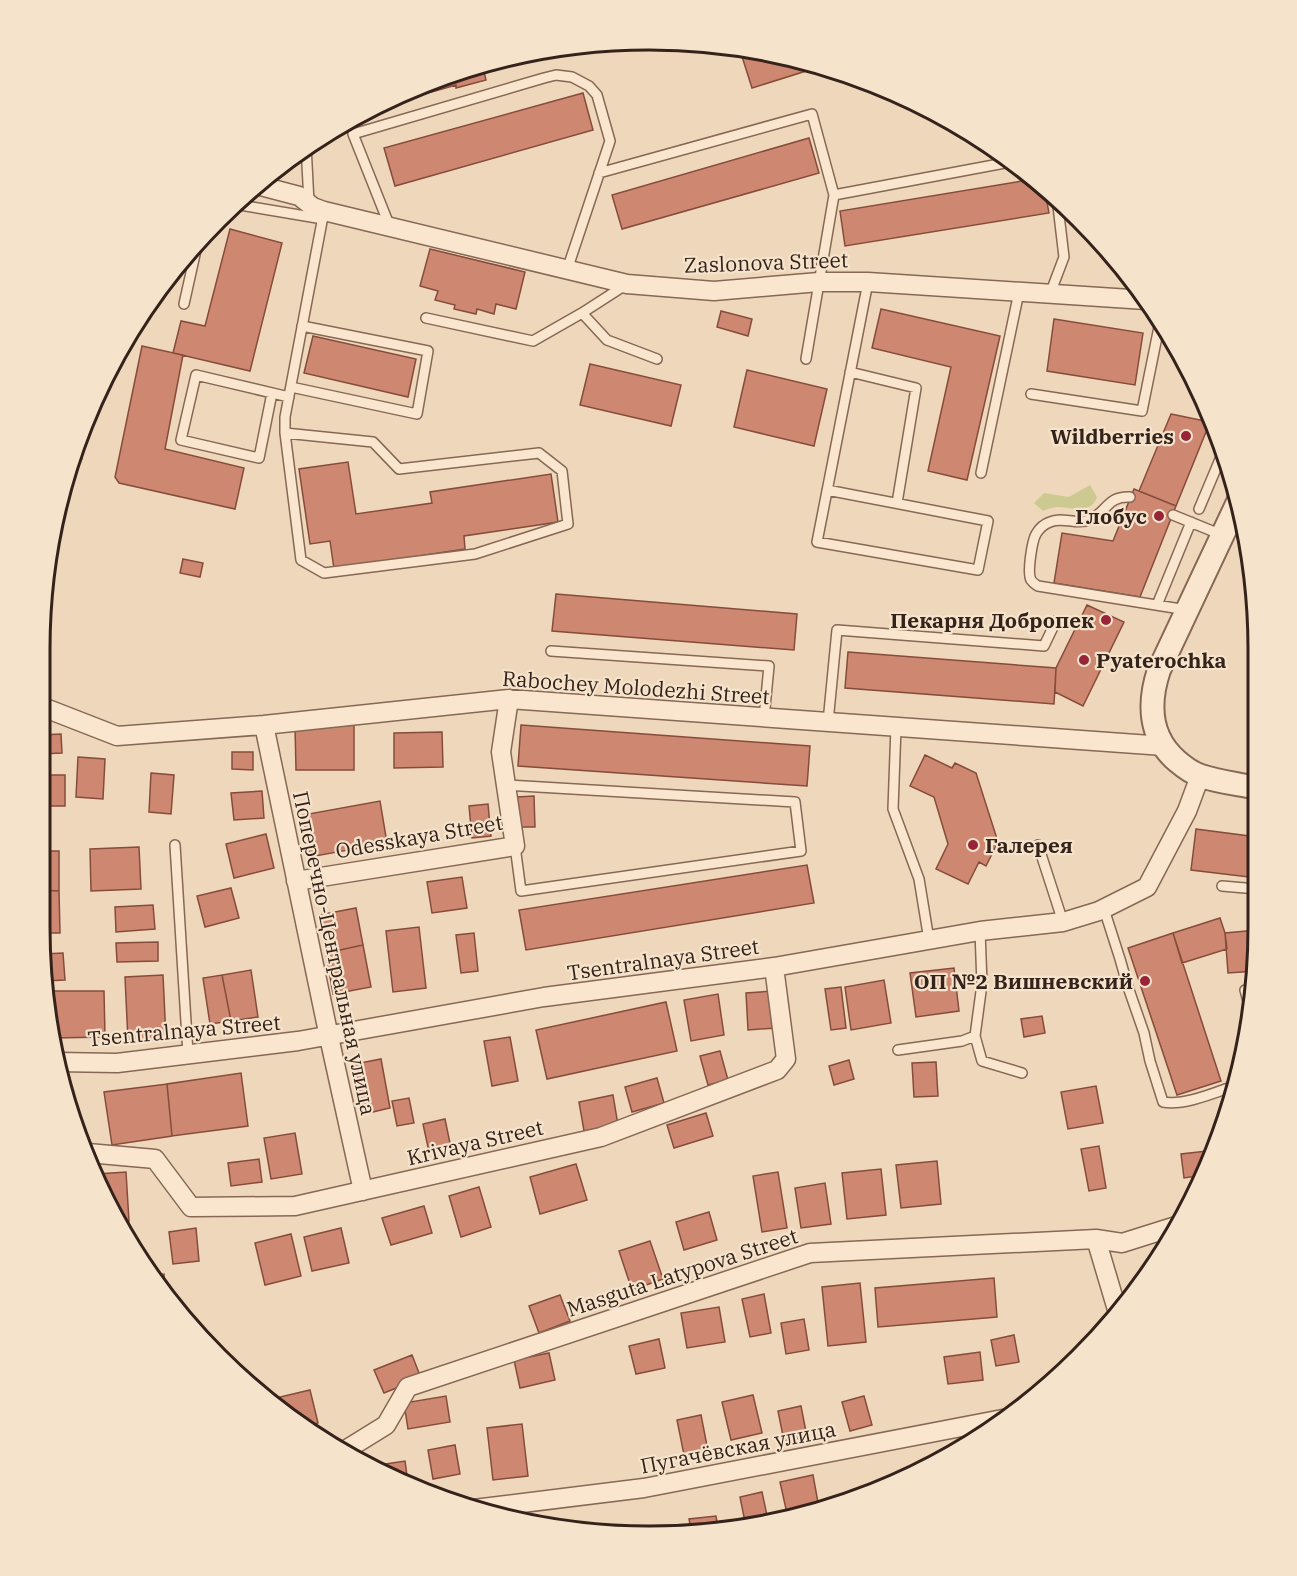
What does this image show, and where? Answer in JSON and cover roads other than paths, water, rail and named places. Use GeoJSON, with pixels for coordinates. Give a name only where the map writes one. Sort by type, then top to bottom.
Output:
{"type":"FeatureCollection","features":[{"type":"Feature","properties":{"kind":"street","name":"Zaslonova Street"},"geometry":{"type":"LineString","coordinates":[[267,187],[303,198],[319,211],[627,284],[714,291],[819,282],[868,282],[1135,299]]}},
{"type":"Feature","properties":{"kind":"street"},"geometry":{"type":"LineString","coordinates":[[1232,514],[1159,670],[1152,700],[1157,732],[1164,746],[1185,768],[1200,776],[1247,786]]}},
{"type":"Feature","properties":{"kind":"street","name":"Rabochey Molodezhi Street"},"geometry":{"type":"LineString","coordinates":[[50,710],[117,736],[264,725],[509,699],[1164,746]]}},
{"type":"Feature","properties":{"kind":"street","name":"Odesskaya Street"},"geometry":{"type":"LineString","coordinates":[[296,881],[515,846],[501,752],[509,699]]}},
{"type":"Feature","properties":{"kind":"street","name":"Поперечно-Центральная улица"},"geometry":{"type":"LineString","coordinates":[[264,725],[363,1191]]}},
{"type":"Feature","properties":{"kind":"street","name":"Tsentralnaya Street"},"geometry":{"type":"LineString","coordinates":[[65,1062],[117,1063],[329,1037],[544,997],[774,967],[981,931],[1063,922],[1104,909],[1147,887],[1187,811],[1200,776]]}},
{"type":"Feature","properties":{"kind":"street","name":"Krivaya Street"},"geometry":{"type":"LineString","coordinates":[[94,1154],[155,1159],[191,1207],[295,1206],[601,1137],[777,1070],[786,1059],[774,967]]}},
{"type":"Feature","properties":{"kind":"street","name":"Masguta Latypova Street"},"geometry":{"type":"LineString","coordinates":[[351,1447],[386,1425],[408,1387],[810,1253],[1096,1239],[1122,1242],[1166,1229]]}},
{"type":"Feature","properties":{"kind":"street"},"geometry":{"type":"LineString","coordinates":[[1096,1239],[1115,1303]]}},
{"type":"Feature","properties":{"kind":"street","name":"Пугачёвская улица"},"geometry":{"type":"LineString","coordinates":[[495,1506],[644,1488],[985,1423]]}},
{"type":"Feature","properties":{"kind":"lane"},"geometry":{"type":"LineString","coordinates":[[390,227],[353,134],[544,78],[556,75],[572,77],[582,81],[597,95],[610,141],[567,270]]}},
{"type":"Feature","properties":{"kind":"lane"},"geometry":{"type":"LineString","coordinates":[[599,173],[812,114],[834,195],[806,359]]}},
{"type":"Feature","properties":{"kind":"lane"},"geometry":{"type":"LineString","coordinates":[[285,433],[372,442],[399,469],[539,453],[562,471],[568,524],[476,554],[324,573],[301,560],[285,433],[285,417],[302,326],[319,211],[308,156]]}},
{"type":"Feature","properties":{"kind":"lane"},"geometry":{"type":"LineString","coordinates":[[834,195],[1000,164]]}},
{"type":"Feature","properties":{"kind":"lane"},"geometry":{"type":"LineString","coordinates":[[246,205],[319,211]]}},
{"type":"Feature","properties":{"kind":"lane"},"geometry":{"type":"LineString","coordinates":[[1050,294],[1064,257],[1059,213]]}},
{"type":"Feature","properties":{"kind":"lane"},"geometry":{"type":"LineString","coordinates":[[184,304],[194,259]]}},
{"type":"Feature","properties":{"kind":"lane"},"geometry":{"type":"LineString","coordinates":[[827,490],[988,521],[978,570],[817,542],[827,490],[850,372],[868,282]]}},
{"type":"Feature","properties":{"kind":"lane"},"geometry":{"type":"LineString","coordinates":[[426,318],[532,341],[627,284]]}},
{"type":"Feature","properties":{"kind":"lane"},"geometry":{"type":"LineString","coordinates":[[981,473],[1019,292]]}},
{"type":"Feature","properties":{"kind":"lane"},"geometry":{"type":"LineString","coordinates":[[582,313],[608,340],[657,359]]}},
{"type":"Feature","properties":{"kind":"lane"},"geometry":{"type":"LineString","coordinates":[[272,393],[259,458],[180,440],[196,375],[272,393],[290,392],[417,414],[428,351],[302,326]]}},
{"type":"Feature","properties":{"kind":"lane"},"geometry":{"type":"LineString","coordinates":[[1031,394],[1142,411],[1158,334]]}},
{"type":"Feature","properties":{"kind":"lane"},"geometry":{"type":"LineString","coordinates":[[850,372],[916,388],[897,503]]}},
{"type":"Feature","properties":{"kind":"lane"},"geometry":{"type":"LineString","coordinates":[[1200,509],[1218,464]]}},
{"type":"Feature","properties":{"kind":"lane"},"geometry":{"type":"LineString","coordinates":[[1130,497],[1112,501],[1088,521],[1059,520],[1044,525],[1035,536],[1030,576],[1033,583],[1038,586],[1187,610]]}},
{"type":"Feature","properties":{"kind":"lane"},"geometry":{"type":"LineString","coordinates":[[1173,515],[1222,535]]}},
{"type":"Feature","properties":{"kind":"lane"},"geometry":{"type":"LineString","coordinates":[[1157,605],[1191,522]]}},
{"type":"Feature","properties":{"kind":"lane"},"geometry":{"type":"LineString","coordinates":[[828,722],[837,630],[1044,646],[1056,621]]}},
{"type":"Feature","properties":{"kind":"lane"},"geometry":{"type":"LineString","coordinates":[[551,651],[769,666],[764,718]]}},
{"type":"Feature","properties":{"kind":"lane"},"geometry":{"type":"LineString","coordinates":[[896,728],[893,809],[919,879],[928,940]]}},
{"type":"Feature","properties":{"kind":"lane"},"geometry":{"type":"LineString","coordinates":[[506,785],[795,802],[801,851],[521,891],[515,846]]}},
{"type":"Feature","properties":{"kind":"lane"},"geometry":{"type":"LineString","coordinates":[[175,845],[188,1054]]}},
{"type":"Feature","properties":{"kind":"lane"},"geometry":{"type":"LineString","coordinates":[[1038,845],[1063,922]]}},
{"type":"Feature","properties":{"kind":"lane"},"geometry":{"type":"LineString","coordinates":[[1222,885],[1247,888]]}},
{"type":"Feature","properties":{"kind":"lane"},"geometry":{"type":"LineString","coordinates":[[1104,909],[1144,1033],[1163,1102],[1199,1098],[1225,1089]]}},
{"type":"Feature","properties":{"kind":"lane"},"geometry":{"type":"LineString","coordinates":[[981,931],[982,984],[975,1036],[982,1061],[1022,1073]]}},
{"type":"Feature","properties":{"kind":"lane"},"geometry":{"type":"LineString","coordinates":[[898,1050],[963,1041],[975,1036]]}},
{"type":"Feature","properties":{"kind":"place","name":"Wildberries"},"geometry":{"type":"Point","coordinates":[1186,436]}},
{"type":"Feature","properties":{"kind":"place","name":"Глобус"},"geometry":{"type":"Point","coordinates":[1159,516]}},
{"type":"Feature","properties":{"kind":"place","name":"Пекарня Добропек"},"geometry":{"type":"Point","coordinates":[1106,620]}},
{"type":"Feature","properties":{"kind":"place","name":"Pyaterochka"},"geometry":{"type":"Point","coordinates":[1084,660]}},
{"type":"Feature","properties":{"kind":"place","name":"Галерея"},"geometry":{"type":"Point","coordinates":[973,845]}},
{"type":"Feature","properties":{"kind":"place","name":"ОП №2 Вишневский"},"geometry":{"type":"Point","coordinates":[1145,981]}}]}
